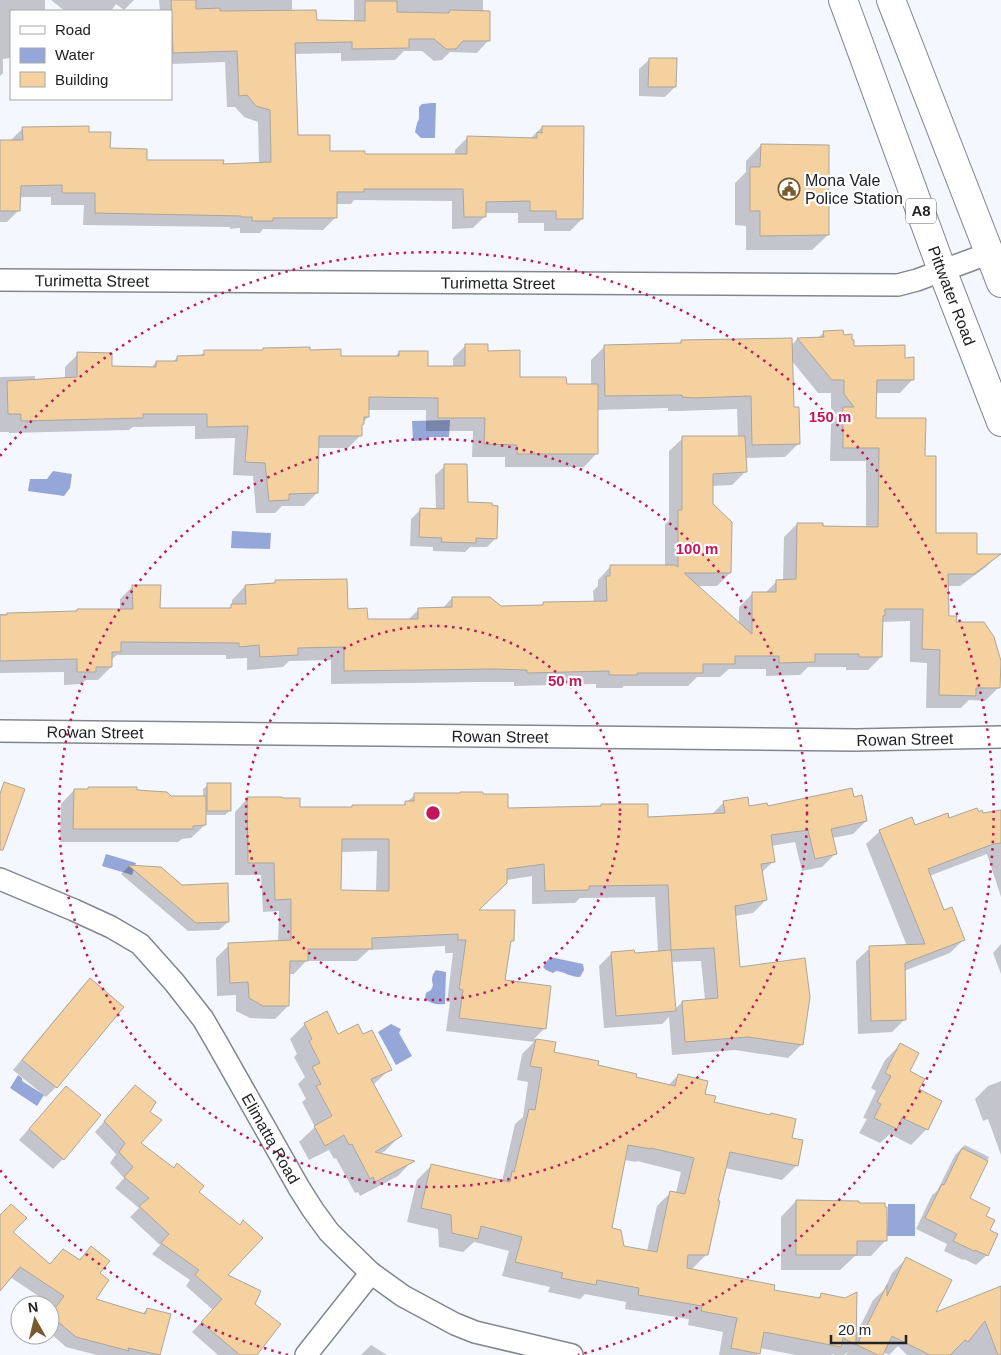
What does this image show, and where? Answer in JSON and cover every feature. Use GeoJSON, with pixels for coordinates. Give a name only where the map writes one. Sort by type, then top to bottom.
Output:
{"type":"FeatureCollection","features":[{"type":"Feature","properties":{"kind":"highway","name":"Pittwater Road"},"geometry":{"type":"LineString","coordinates":[[842,0],[942,270],[1001,422]]}},
{"type":"Feature","properties":{"kind":"highway"},"geometry":{"type":"LineString","coordinates":[[891,0],[1001,283]]}},
{"type":"Feature","properties":{"kind":"street","name":"Turimetta Street"},"geometry":{"type":"LineString","coordinates":[[0,280],[898,285],[917,280],[990,253]]}},
{"type":"Feature","properties":{"kind":"street","name":"Rowan Street"},"geometry":{"type":"LineString","coordinates":[[0,731],[856,740],[1001,737]]}},
{"type":"Feature","properties":{"kind":"street","name":"Elimatta Road"},"geometry":{"type":"LineString","coordinates":[[0,879],[74,910],[140,944],[169,976],[203,1019],[298,1188],[313,1210],[329,1232],[371,1273],[403,1296],[466,1329],[572,1355]]}},
{"type":"Feature","properties":{"kind":"street"},"geometry":{"type":"LineString","coordinates":[[306,1355],[371,1273]]}},
{"type":"Feature","properties":{"kind":"water"},"geometry":{"type":"Polygon","coordinates":[[[436,103],[435,138],[421,138],[415,132],[419,119],[419,107],[422,104],[436,103]]]}},
{"type":"Feature","properties":{"kind":"water"},"geometry":{"type":"Polygon","coordinates":[[[450,420],[449,437],[430,437],[427,440],[413,441],[412,421],[450,420]]]}},
{"type":"Feature","properties":{"kind":"water"},"geometry":{"type":"Polygon","coordinates":[[[53,471],[72,474],[70,488],[64,496],[28,491],[30,479],[47,479],[53,471]]]}},
{"type":"Feature","properties":{"kind":"water"},"geometry":{"type":"Polygon","coordinates":[[[232,531],[271,533],[270,549],[231,548],[232,531]]]}},
{"type":"Feature","properties":{"kind":"water"},"geometry":{"type":"Polygon","coordinates":[[[106,854],[136,863],[132,875],[102,866],[106,854]]]}},
{"type":"Feature","properties":{"kind":"water"},"geometry":{"type":"Polygon","coordinates":[[[550,957],[583,964],[584,970],[580,977],[556,971],[553,973],[543,967],[550,957]]]}},
{"type":"Feature","properties":{"kind":"water"},"geometry":{"type":"Polygon","coordinates":[[[436,970],[446,972],[445,1004],[435,1004],[425,999],[426,993],[431,990],[433,985],[432,977],[436,970]]]}},
{"type":"Feature","properties":{"kind":"water"},"geometry":{"type":"Polygon","coordinates":[[[391,1024],[401,1029],[399,1033],[412,1056],[396,1065],[378,1032],[391,1024]]]}},
{"type":"Feature","properties":{"kind":"water"},"geometry":{"type":"Polygon","coordinates":[[[18,1075],[22,1078],[22,1081],[44,1095],[37,1106],[10,1088],[18,1075]]]}},
{"type":"Feature","properties":{"kind":"water"},"geometry":{"type":"Polygon","coordinates":[[[888,1204],[915,1204],[915,1236],[887,1236],[888,1204]]]}},
{"type":"Feature","properties":{"kind":"building"},"geometry":{"type":"Polygon","coordinates":[[[171,0],[196,0],[196,9],[220,8],[220,11],[316,10],[317,20],[365,21],[365,1],[397,1],[397,12],[449,13],[450,10],[490,11],[490,41],[463,41],[456,49],[446,49],[434,39],[409,39],[409,48],[352,49],[352,42],[295,43],[298,135],[330,135],[330,151],[365,151],[365,154],[467,154],[467,136],[537,138],[537,132],[542,133],[542,126],[584,126],[583,219],[556,219],[556,211],[530,211],[530,201],[486,202],[486,217],[464,217],[463,189],[364,189],[364,192],[337,192],[337,218],[273,218],[273,221],[252,221],[252,217],[241,216],[95,213],[95,193],[62,193],[62,185],[21,186],[20,211],[0,211],[0,140],[23,140],[22,127],[89,126],[89,132],[111,132],[110,148],[147,149],[147,160],[224,160],[223,164],[271,162],[270,110],[256,106],[247,95],[239,96],[237,51],[173,53],[171,0]]]}},
{"type":"Feature","properties":{"kind":"building"},"geometry":{"type":"Polygon","coordinates":[[[649,58],[677,58],[676,87],[648,87],[649,58]]]}},
{"type":"Feature","properties":{"kind":"building","name":"Mona Vale Police Station"},"geometry":{"type":"Polygon","coordinates":[[[761,144],[829,145],[829,235],[760,236],[760,211],[750,211],[750,167],[760,167],[761,144]]]}},
{"type":"Feature","properties":{"kind":"building"},"geometry":{"type":"Polygon","coordinates":[[[843,330],[844,335],[852,334],[854,346],[905,345],[905,358],[914,357],[914,380],[877,380],[876,418],[926,418],[925,456],[936,456],[936,533],[977,533],[977,554],[1001,554],[974,574],[948,574],[949,616],[957,616],[956,622],[984,622],[994,637],[1001,661],[1000,688],[976,688],[976,696],[939,695],[940,650],[922,649],[923,609],[885,609],[885,615],[883,616],[882,657],[859,657],[859,654],[815,654],[815,662],[779,663],[779,656],[735,656],[735,664],[703,664],[703,673],[609,675],[609,671],[527,673],[527,670],[495,669],[344,671],[344,647],[298,648],[298,655],[260,657],[259,645],[239,647],[239,643],[121,642],[121,652],[112,652],[112,667],[96,667],[96,672],[77,672],[77,659],[0,661],[0,615],[7,615],[7,613],[77,611],[77,609],[133,609],[132,585],[161,585],[160,608],[231,608],[231,604],[246,604],[245,585],[275,583],[275,580],[347,579],[348,609],[367,608],[368,619],[418,619],[418,608],[452,607],[452,597],[490,597],[501,606],[543,605],[543,602],[607,601],[606,576],[610,576],[610,565],[675,565],[678,567],[678,510],[682,510],[682,436],[745,436],[747,472],[713,474],[713,504],[732,522],[731,573],[684,573],[752,634],[752,592],[776,592],[776,580],[796,579],[797,523],[823,523],[823,526],[878,527],[879,448],[843,448],[843,407],[854,407],[844,394],[844,380],[832,380],[797,338],[824,337],[823,331],[843,330]]]}},
{"type":"Feature","properties":{"kind":"building"},"geometry":{"type":"Polygon","coordinates":[[[792,338],[794,407],[799,407],[800,444],[752,445],[751,396],[693,398],[682,397],[682,395],[605,396],[604,345],[681,343],[681,340],[792,338]]]}},
{"type":"Feature","properties":{"kind":"building"},"geometry":{"type":"Polygon","coordinates":[[[465,344],[488,344],[488,351],[520,350],[520,377],[566,377],[567,384],[598,384],[598,454],[517,454],[517,445],[484,444],[485,418],[438,418],[438,398],[369,397],[369,417],[364,417],[362,436],[319,436],[318,493],[289,494],[289,500],[269,501],[265,463],[245,462],[248,426],[207,427],[207,414],[143,414],[143,418],[21,421],[21,414],[8,414],[7,381],[77,377],[77,352],[112,353],[112,366],[156,367],[156,361],[177,361],[177,356],[204,355],[204,350],[263,350],[263,348],[310,347],[310,350],[341,349],[341,356],[399,356],[399,351],[428,351],[428,366],[465,366],[465,344]]]}},
{"type":"Feature","properties":{"kind":"building"},"geometry":{"type":"Polygon","coordinates":[[[444,464],[467,464],[468,502],[492,503],[492,505],[498,506],[497,539],[476,538],[476,543],[441,542],[442,538],[419,537],[420,508],[444,509],[444,464]]]}},
{"type":"Feature","properties":{"kind":"building"},"geometry":{"type":"Polygon","coordinates":[[[4,782],[25,789],[3,850],[0,850],[0,794],[4,782]]]}},
{"type":"Feature","properties":{"kind":"building"},"geometry":{"type":"Polygon","coordinates":[[[207,783],[231,783],[231,811],[207,811],[207,783]]]}},
{"type":"Feature","properties":{"kind":"building"},"geometry":{"type":"Polygon","coordinates":[[[88,787],[137,787],[137,790],[167,792],[171,796],[206,796],[206,825],[193,826],[193,829],[73,829],[74,789],[88,789],[88,787]]]}},
{"type":"Feature","properties":{"kind":"building"},"geometry":{"type":"Polygon","coordinates":[[[852,788],[854,797],[862,795],[867,821],[831,829],[837,854],[815,859],[808,830],[771,835],[775,862],[761,864],[767,900],[735,906],[740,967],[805,958],[810,997],[803,1045],[748,1037],[685,1042],[682,1001],[718,998],[714,948],[671,950],[668,885],[589,886],[589,890],[545,891],[544,864],[507,869],[507,883],[479,910],[515,910],[514,941],[511,941],[505,980],[551,986],[546,1029],[459,1018],[463,990],[459,989],[466,940],[458,940],[458,934],[372,938],[372,949],[308,949],[308,961],[290,961],[289,1006],[263,1006],[249,998],[248,982],[230,983],[228,943],[291,940],[291,899],[275,900],[274,863],[248,863],[247,797],[300,798],[300,807],[352,807],[352,805],[405,805],[405,801],[414,801],[414,793],[483,792],[483,794],[508,794],[508,808],[648,804],[648,817],[725,813],[723,801],[748,797],[749,806],[767,803],[768,806],[852,788]],[[342,839],[341,890],[389,891],[389,839],[342,839]]]}},
{"type":"Feature","properties":{"kind":"building"},"geometry":{"type":"Polygon","coordinates":[[[977,808],[979,812],[982,810],[983,813],[1001,810],[1001,843],[993,844],[928,869],[944,910],[952,907],[965,940],[905,963],[906,1020],[871,1021],[869,946],[925,944],[879,830],[912,817],[915,825],[948,813],[949,818],[977,808]]]}},
{"type":"Feature","properties":{"kind":"building"},"geometry":{"type":"Polygon","coordinates":[[[128,865],[161,867],[182,885],[228,883],[229,922],[196,923],[128,865]]]}},
{"type":"Feature","properties":{"kind":"building"},"geometry":{"type":"Polygon","coordinates":[[[634,950],[635,953],[671,950],[676,1011],[616,1016],[611,952],[634,950]]]}},
{"type":"Feature","properties":{"kind":"building"},"geometry":{"type":"Polygon","coordinates":[[[90,978],[124,1007],[57,1088],[22,1060],[90,978]]]}},
{"type":"Feature","properties":{"kind":"building"},"geometry":{"type":"Polygon","coordinates":[[[327,1011],[338,1034],[358,1024],[363,1034],[372,1030],[392,1070],[371,1079],[402,1136],[375,1152],[415,1161],[375,1182],[373,1177],[370,1179],[352,1144],[349,1145],[344,1135],[325,1146],[314,1126],[332,1116],[316,1086],[321,1084],[312,1067],[320,1063],[309,1041],[312,1039],[304,1023],[327,1011]]]}},
{"type":"Feature","properties":{"kind":"building"},"geometry":{"type":"Polygon","coordinates":[[[536,1039],[556,1042],[554,1052],[599,1061],[598,1065],[637,1074],[636,1077],[675,1086],[678,1074],[708,1081],[705,1094],[716,1096],[714,1102],[796,1119],[792,1138],[803,1140],[798,1166],[730,1152],[718,1201],[720,1201],[708,1255],[688,1255],[687,1268],[775,1285],[774,1290],[820,1298],[821,1293],[845,1298],[857,1292],[856,1345],[843,1338],[841,1347],[764,1332],[760,1354],[731,1348],[737,1318],[701,1311],[702,1306],[638,1295],[639,1288],[597,1280],[596,1285],[561,1278],[563,1273],[515,1262],[522,1237],[481,1226],[478,1239],[452,1233],[451,1215],[421,1208],[431,1164],[510,1182],[529,1109],[535,1110],[542,1068],[530,1066],[536,1039]],[[628,1145],[612,1228],[621,1230],[624,1246],[657,1252],[670,1191],[685,1194],[694,1158],[628,1145]]]}},
{"type":"Feature","properties":{"kind":"building"},"geometry":{"type":"Polygon","coordinates":[[[900,1043],[919,1053],[910,1071],[925,1079],[919,1089],[942,1101],[928,1130],[902,1118],[897,1129],[874,1118],[881,1104],[877,1102],[891,1076],[885,1073],[900,1043]]]}},
{"type":"Feature","properties":{"kind":"building"},"geometry":{"type":"Polygon","coordinates":[[[135,1085],[156,1102],[150,1112],[162,1120],[141,1143],[174,1168],[177,1163],[204,1186],[199,1192],[240,1225],[243,1220],[263,1238],[228,1275],[261,1291],[255,1304],[281,1324],[257,1355],[240,1355],[201,1322],[222,1299],[195,1275],[199,1270],[161,1243],[169,1234],[139,1206],[149,1198],[124,1177],[133,1167],[119,1152],[125,1143],[104,1121],[135,1085]]]}},
{"type":"Feature","properties":{"kind":"building"},"geometry":{"type":"Polygon","coordinates":[[[66,1086],[101,1115],[64,1160],[29,1129],[66,1086]]]}},
{"type":"Feature","properties":{"kind":"building"},"geometry":{"type":"Polygon","coordinates":[[[962,1148],[988,1161],[970,1198],[990,1208],[986,1216],[995,1220],[990,1230],[998,1234],[988,1256],[953,1241],[957,1234],[925,1218],[962,1148]]]}},
{"type":"Feature","properties":{"kind":"building"},"geometry":{"type":"Polygon","coordinates":[[[796,1200],[885,1203],[885,1207],[887,1207],[887,1241],[857,1241],[857,1255],[796,1255],[796,1200]]]}},
{"type":"Feature","properties":{"kind":"building"},"geometry":{"type":"Polygon","coordinates":[[[11,1204],[27,1218],[13,1232],[50,1264],[63,1249],[80,1260],[91,1246],[110,1261],[100,1273],[109,1280],[96,1299],[145,1314],[147,1308],[171,1314],[160,1355],[128,1348],[129,1351],[76,1337],[60,1323],[60,1301],[64,1296],[20,1267],[0,1291],[0,1215],[11,1204]]]}},
{"type":"Feature","properties":{"kind":"building"},"geometry":{"type":"Polygon","coordinates":[[[906,1257],[952,1280],[936,1312],[1001,1286],[1001,1355],[998,1355],[985,1321],[968,1342],[965,1340],[950,1355],[930,1355],[892,1336],[883,1355],[878,1355],[857,1345],[887,1285],[887,1296],[906,1257]]]}},
{"type":"Feature","properties":{"kind":"place","name":"Mona Vale Police Station"},"geometry":{"type":"Point","coordinates":[789,189]}}]}
